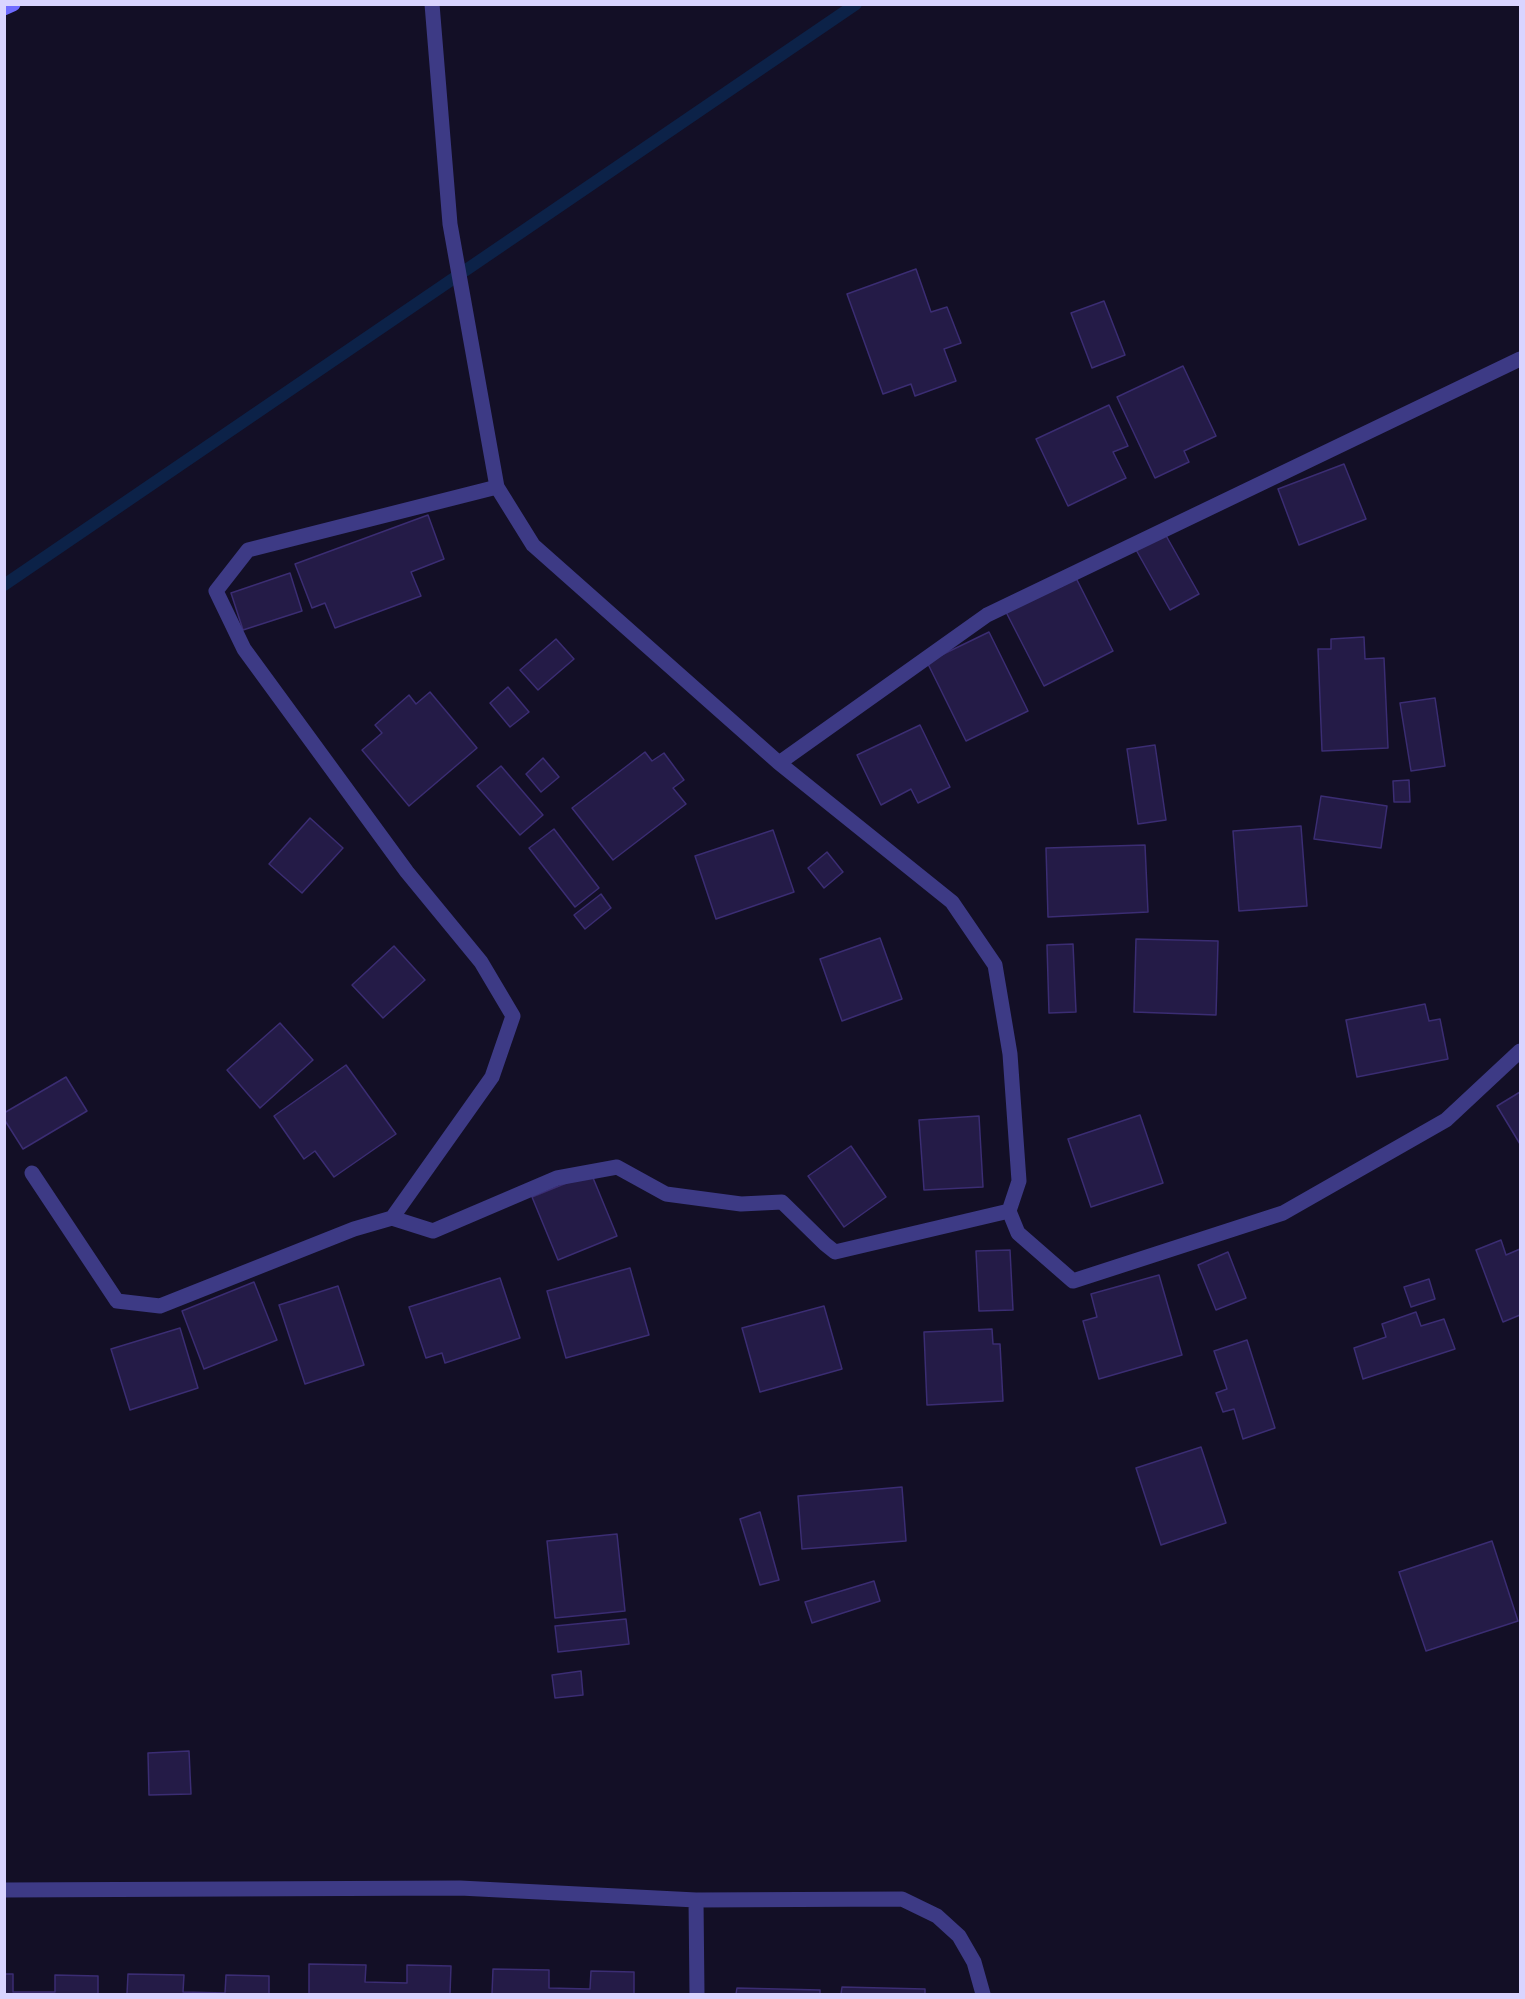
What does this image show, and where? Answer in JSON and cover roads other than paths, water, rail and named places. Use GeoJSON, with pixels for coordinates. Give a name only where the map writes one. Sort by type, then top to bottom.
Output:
{"type":"FeatureCollection","features":[{"type":"Feature","properties":{"kind":"street"},"geometry":{"type":"LineString","coordinates":[[4,8],[13,4]]}},
{"type":"Feature","properties":{"kind":"street"},"geometry":{"type":"LineString","coordinates":[[432,4],[450,224],[496,487],[533,544],[780,763],[952,902],[995,965],[1010,1054],[1019,1181],[1010,1211],[1018,1233],[1073,1281],[1283,1213],[1446,1120],[1521,1051]]}},
{"type":"Feature","properties":{"kind":"street"},"geometry":{"type":"LineString","coordinates":[[780,763],[987,615],[1521,359]]}},
{"type":"Feature","properties":{"kind":"street"},"geometry":{"type":"LineString","coordinates":[[392,1218],[492,1077],[513,1016],[481,962],[407,872],[244,649],[216,591],[248,550],[496,487]]}},
{"type":"Feature","properties":{"kind":"street"},"geometry":{"type":"LineString","coordinates":[[32,1173],[117,1301],[160,1306],[354,1229],[392,1218],[433,1231],[557,1178],[617,1167],[666,1194],[741,1204],[782,1202],[835,1252],[1010,1211]]}},
{"type":"Feature","properties":{"kind":"street"},"geometry":{"type":"LineString","coordinates":[[4,1890],[460,1888],[696,1900],[902,1899],[937,1916],[959,1936],[974,1962],[983,1995]]}},
{"type":"Feature","properties":{"kind":"street"},"geometry":{"type":"LineString","coordinates":[[696,1900],[697,1995]]}},
{"type":"Feature","properties":{"kind":"waterway"},"geometry":{"type":"LineString","coordinates":[[4,585],[856,4]]}}]}
